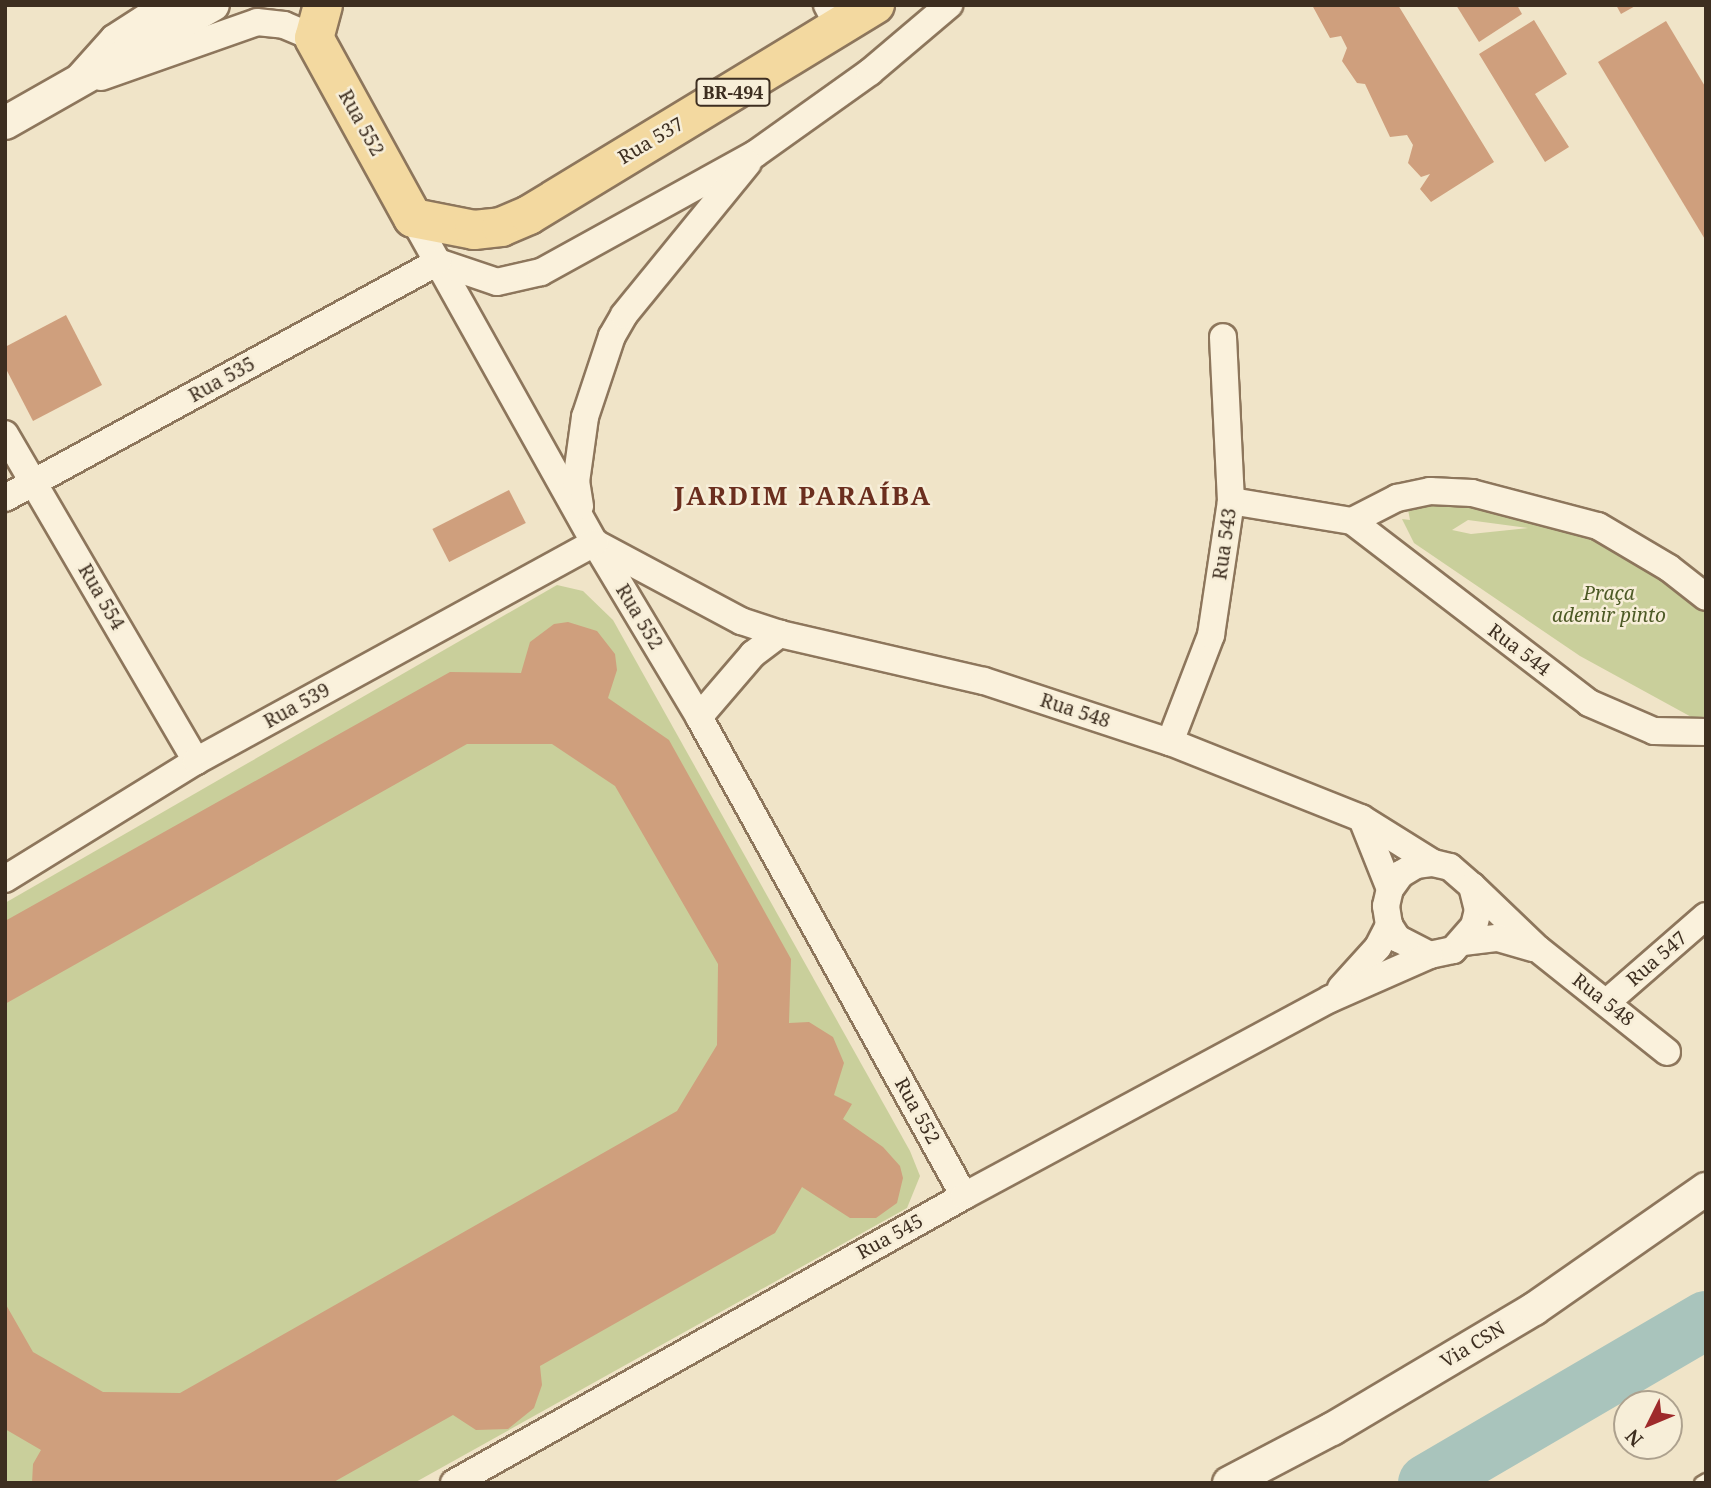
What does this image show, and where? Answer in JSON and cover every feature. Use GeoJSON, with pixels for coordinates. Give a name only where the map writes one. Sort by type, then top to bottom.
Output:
{"type":"FeatureCollection","features":[{"type":"Feature","properties":{"kind":"main road","name":"Rua 537"},"geometry":{"type":"LineString","coordinates":[[412,218],[474,230],[522,219],[833,17],[875,5]]}},
{"type":"Feature","properties":{"kind":"main road","name":"Rua 552"},"geometry":{"type":"LineString","coordinates":[[319,22],[412,218]]}},
{"type":"Feature","properties":{"kind":"street"},"geometry":{"type":"LineString","coordinates":[[71,86],[114,38],[164,5]]}},
{"type":"Feature","properties":{"kind":"street"},"geometry":{"type":"LineString","coordinates":[[5,123],[213,5]]}},
{"type":"Feature","properties":{"kind":"street"},"geometry":{"type":"LineString","coordinates":[[439,262],[497,282],[527,278],[755,154],[870,72],[949,5]]}},
{"type":"Feature","properties":{"kind":"street"},"geometry":{"type":"LineString","coordinates":[[71,86],[171,56],[246,24],[319,22]]}},
{"type":"Feature","properties":{"kind":"street"},"geometry":{"type":"LineString","coordinates":[[582,519],[576,482],[579,453],[592,390],[612,336],[624,315],[755,154]]}},
{"type":"Feature","properties":{"kind":"street","name":"Rua 552"},"geometry":{"type":"LineString","coordinates":[[412,218],[595,543],[699,717],[964,1196]]}},
{"type":"Feature","properties":{"kind":"street","name":"Rua 535"},"geometry":{"type":"LineString","coordinates":[[5,499],[439,262]]}},
{"type":"Feature","properties":{"kind":"street","name":"Rua 543"},"geometry":{"type":"LineString","coordinates":[[1170,742],[1211,635],[1231,501],[1223,337]]}},
{"type":"Feature","properties":{"kind":"street","name":"Rua 554"},"geometry":{"type":"LineString","coordinates":[[5,434],[196,761]]}},
{"type":"Feature","properties":{"kind":"street"},"geometry":{"type":"LineString","coordinates":[[1352,521],[1397,498],[1430,491],[1472,493],[1598,526],[1669,568],[1706,597]]}},
{"type":"Feature","properties":{"kind":"street","name":"Rua 544"},"geometry":{"type":"LineString","coordinates":[[1231,501],[1352,521],[1589,703],[1654,731],[1706,732]]}},
{"type":"Feature","properties":{"kind":"street","name":"Rua 539"},"geometry":{"type":"LineString","coordinates":[[5,879],[196,761],[595,543]]}},
{"type":"Feature","properties":{"kind":"street","name":"Rua 548"},"geometry":{"type":"LineString","coordinates":[[595,543],[741,621],[780,634],[984,681],[1170,742],[1361,818],[1433,863]]}},
{"type":"Feature","properties":{"kind":"street"},"geometry":{"type":"LineString","coordinates":[[699,717],[753,654],[780,634]]}},
{"type":"Feature","properties":{"kind":"street"},"geometry":{"type":"LineString","coordinates":[[1361,818],[1382,859],[1390,889]]}},
{"type":"Feature","properties":{"kind":"street"},"geometry":{"type":"LineString","coordinates":[[1433,863],[1450,867],[1472,887],[1478,910],[1474,926],[1464,942],[1453,950],[1430,955],[1412,950],[1389,925],[1386,906],[1390,889],[1401,874],[1416,865],[1433,863]]}},
{"type":"Feature","properties":{"kind":"street","name":"Rua 548"},"geometry":{"type":"LineString","coordinates":[[1472,887],[1538,950],[1667,1052]]}},
{"type":"Feature","properties":{"kind":"street","name":"Rua 547"},"geometry":{"type":"LineString","coordinates":[[1607,1002],[1706,916]]}},
{"type":"Feature","properties":{"kind":"street","name":"Rua 545"},"geometry":{"type":"LineString","coordinates":[[1330,999],[1356,975],[1389,925]]}},
{"type":"Feature","properties":{"kind":"street","name":"Rua 548"},"geometry":{"type":"LineString","coordinates":[[1464,942],[1498,939],[1538,950]]}},
{"type":"Feature","properties":{"kind":"street","name":"Rua 545"},"geometry":{"type":"LineString","coordinates":[[454,1483],[964,1196],[1330,999],[1430,955]]}},
{"type":"Feature","properties":{"kind":"street","name":"Via CSN"},"geometry":{"type":"LineString","coordinates":[[1228,1483],[1332,1429],[1534,1309],[1706,1189]]}},
{"type":"Feature","properties":{"kind":"lane"},"geometry":{"type":"LineString","coordinates":[[1701,1483],[1706,1480]]}},
{"type":"Feature","properties":{"kind":"green space","name":"Praça ademir pinto"},"geometry":{"type":"Polygon","coordinates":[[[1469,498],[1597,528],[1706,601],[1706,725],[1580,656],[1414,543],[1402,519],[1410,520],[1406,499],[1469,498]],[[1468,520],[1452,530],[1471,534],[1528,528],[1468,520]]]}},
{"type":"Feature","properties":{"kind":"green space"},"geometry":{"type":"Polygon","coordinates":[[[557,585],[583,591],[613,620],[910,1151],[920,1176],[907,1208],[414,1483],[5,1483],[5,903],[557,585]]]}},
{"type":"Feature","properties":{"kind":"building"},"geometry":{"type":"Polygon","coordinates":[[[1312,5],[1398,5],[1494,162],[1431,202],[1420,189],[1430,174],[1421,177],[1408,163],[1413,145],[1407,135],[1390,137],[1365,84],[1357,83],[1342,61],[1347,48],[1341,36],[1330,38],[1312,5]]]}},
{"type":"Feature","properties":{"kind":"building"},"geometry":{"type":"Polygon","coordinates":[[[1456,5],[1517,5],[1522,14],[1479,42],[1456,5]]]}},
{"type":"Feature","properties":{"kind":"building"},"geometry":{"type":"Polygon","coordinates":[[[1616,5],[1637,5],[1621,14],[1616,5]]]}},
{"type":"Feature","properties":{"kind":"building"},"geometry":{"type":"Polygon","coordinates":[[[1534,20],[1567,74],[1535,94],[1569,147],[1545,162],[1479,54],[1534,20]]]}},
{"type":"Feature","properties":{"kind":"building"},"geometry":{"type":"Polygon","coordinates":[[[1666,21],[1706,88],[1706,241],[1598,62],[1666,21]]]}},
{"type":"Feature","properties":{"kind":"building"},"geometry":{"type":"Polygon","coordinates":[[[66,315],[102,385],[33,421],[5,367],[5,347],[66,315]]]}},
{"type":"Feature","properties":{"kind":"building"},"geometry":{"type":"Polygon","coordinates":[[[509,490],[526,523],[449,562],[432,529],[509,490]]]}},
{"type":"Feature","properties":{"kind":"building"},"geometry":{"type":"Polygon","coordinates":[[[568,622],[597,631],[615,654],[617,670],[608,698],[669,740],[791,959],[789,1023],[809,1022],[833,1037],[844,1063],[834,1095],[852,1104],[843,1119],[883,1147],[900,1166],[903,1178],[897,1203],[876,1218],[850,1218],[802,1187],[775,1233],[540,1366],[542,1385],[534,1408],[508,1429],[476,1430],[453,1415],[332,1483],[32,1483],[33,1464],[41,1450],[5,1429],[5,1303],[33,1352],[103,1392],[180,1393],[677,1111],[717,1045],[718,964],[615,786],[552,744],[467,744],[5,1004],[5,921],[450,672],[521,673],[530,642],[554,624],[568,622]]]}},
{"type":"Feature","properties":{"kind":"waterway"},"geometry":{"type":"LineString","coordinates":[[1427,1483],[1706,1320]]}},
{"type":"Feature","properties":{"kind":"district","name":"JARDIM PARAÍBA"},"geometry":{"type":"Point","coordinates":[803,496]}}]}
